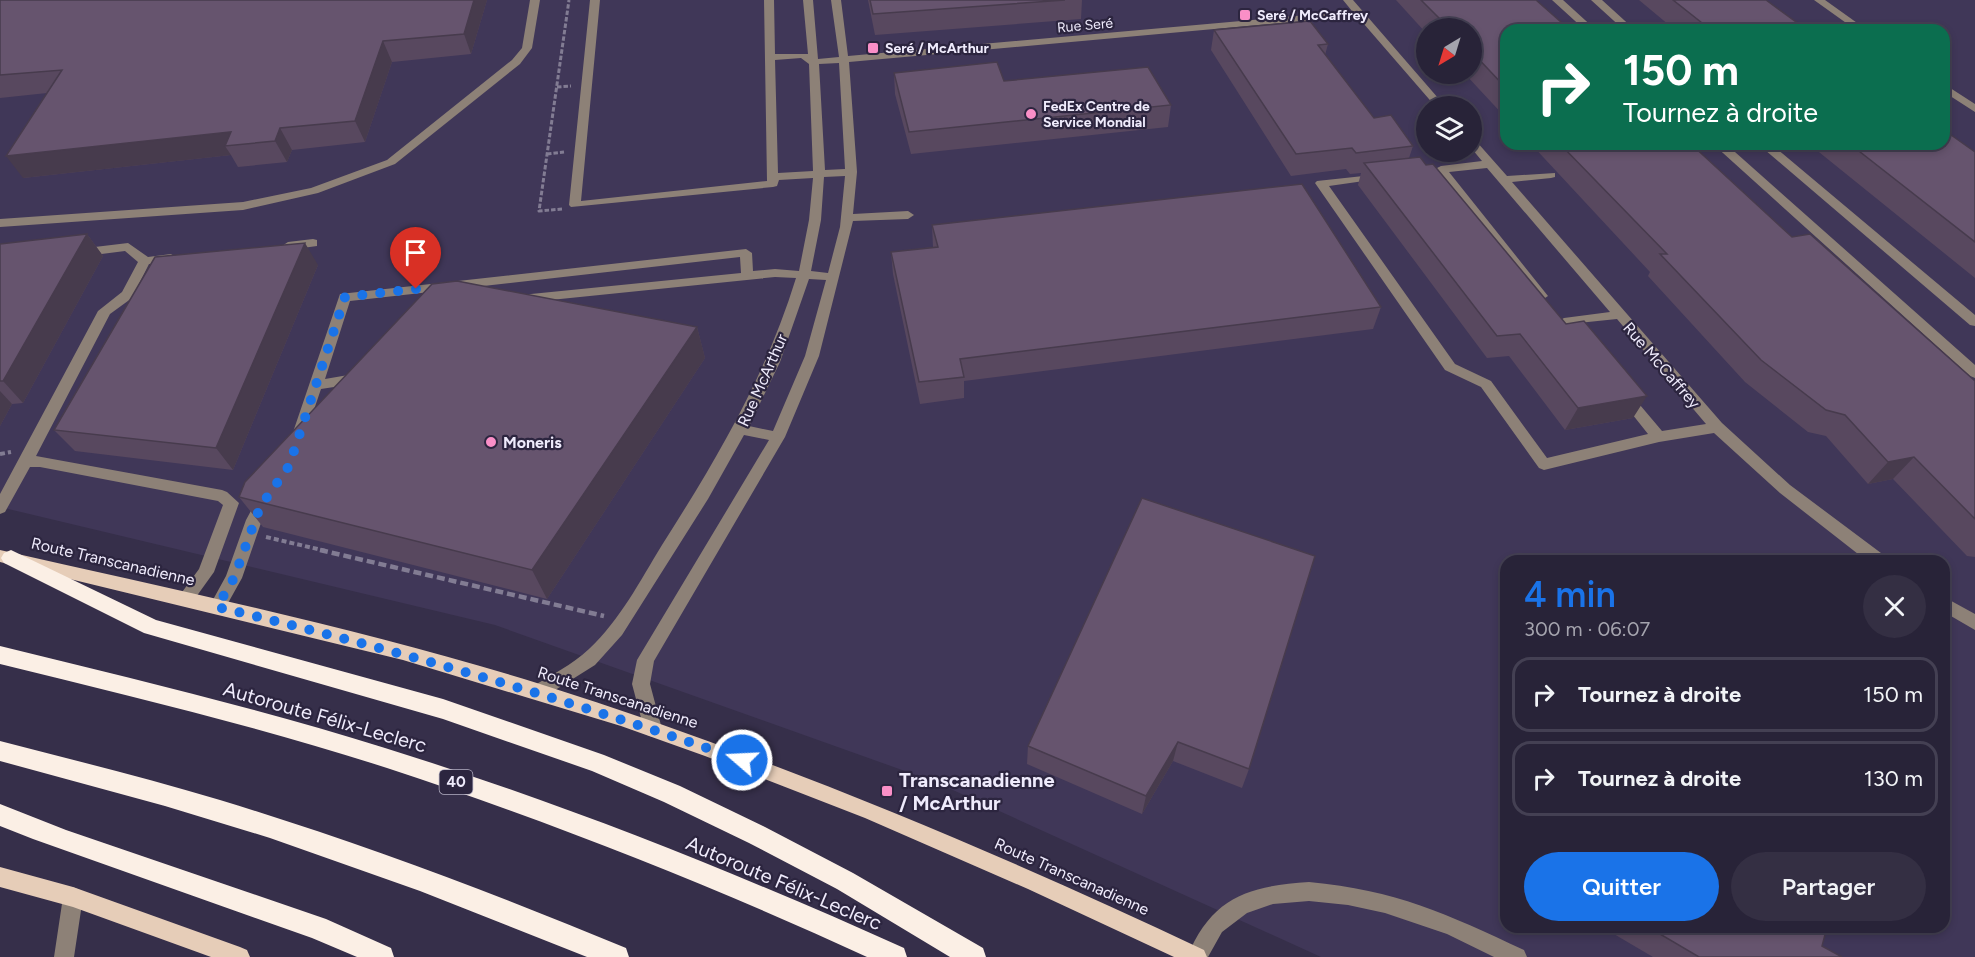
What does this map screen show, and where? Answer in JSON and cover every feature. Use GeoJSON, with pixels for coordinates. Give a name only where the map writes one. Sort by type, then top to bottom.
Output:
{"type":"FeatureCollection","features":[{"type":"Feature","properties":{"kind":"highway"},"geometry":{"type":"LineString","coordinates":[[6,557],[151,627],[443,709],[524,735],[639,780],[758,835],[845,881],[974,957]]}},
{"type":"Feature","properties":{"kind":"highway","name":"Autoroute Félix-Leclerc"},"geometry":{"type":"LineString","coordinates":[[0,656],[226,713],[385,758],[575,823],[710,877],[895,957]]}},
{"type":"Feature","properties":{"kind":"highway"},"geometry":{"type":"LineString","coordinates":[[0,751],[218,811],[310,841],[451,891],[617,957]]}},
{"type":"Feature","properties":{"kind":"highway"},"geometry":{"type":"LineString","coordinates":[[0,815],[60,840],[209,888],[358,942],[382,957]]}},
{"type":"Feature","properties":{"kind":"main road","name":"Route Transcanadienne"},"geometry":{"type":"LineString","coordinates":[[6,557],[396,651],[538,692],[653,729],[742,760],[966,851],[1197,957]]}},
{"type":"Feature","properties":{"kind":"main road"},"geometry":{"type":"LineString","coordinates":[[0,877],[73,897],[240,957]]}},
{"type":"Feature","properties":{"kind":"street"},"geometry":{"type":"LineString","coordinates":[[0,223],[243,206],[286,199],[362,175],[391,162],[516,62],[527,48],[535,0]]}},
{"type":"Feature","properties":{"kind":"street"},"geometry":{"type":"LineString","coordinates":[[595,0],[575,205],[773,184],[769,0]]}},
{"type":"Feature","properties":{"kind":"street","name":"Rue McArthur"},"geometry":{"type":"LineString","coordinates":[[538,692],[575,669],[600,649],[678,532],[740,429],[781,342],[802,275],[819,173],[808,0]]}},
{"type":"Feature","properties":{"kind":"street"},"geometry":{"type":"LineString","coordinates":[[653,729],[642,684],[646,660],[778,437],[812,356],[834,277],[846,218],[851,172],[844,60],[836,0]]}},
{"type":"Feature","properties":{"kind":"street"},"geometry":{"type":"LineString","coordinates":[[1348,0],[1431,96]]}},
{"type":"Feature","properties":{"kind":"street"},"geometry":{"type":"LineString","coordinates":[[1557,0],[1584,24]]}},
{"type":"Feature","properties":{"kind":"street"},"geometry":{"type":"LineString","coordinates":[[1596,0],[1623,24]]}},
{"type":"Feature","properties":{"kind":"street"},"geometry":{"type":"LineString","coordinates":[[1819,0],[1853,24]]}},
{"type":"Feature","properties":{"kind":"street","name":"Rue Seré"},"geometry":{"type":"LineString","coordinates":[[770,57],[803,55],[813,62],[844,60],[1359,13]]}},
{"type":"Feature","properties":{"kind":"street"},"geometry":{"type":"LineString","coordinates":[[1950,91],[1975,109]]}},
{"type":"Feature","properties":{"kind":"street"},"geometry":{"type":"LineString","coordinates":[[1726,150],[1975,373]]}},
{"type":"Feature","properties":{"kind":"street"},"geometry":{"type":"LineString","coordinates":[[1771,150],[1975,322]]}},
{"type":"Feature","properties":{"kind":"street","name":"Rue McCaffrey"},"geometry":{"type":"LineString","coordinates":[[1482,155],[1717,427],[1800,501],[1871,555]]}},
{"type":"Feature","properties":{"kind":"street"},"geometry":{"type":"LineString","coordinates":[[1490,164],[1435,170],[1560,318],[1618,315]]}},
{"type":"Feature","properties":{"kind":"street"},"geometry":{"type":"LineString","coordinates":[[773,177],[851,172]]}},
{"type":"Feature","properties":{"kind":"street"},"geometry":{"type":"LineString","coordinates":[[1397,174],[1321,183],[1450,367],[1486,384],[1544,464],[1717,427]]}},
{"type":"Feature","properties":{"kind":"street"},"geometry":{"type":"LineString","coordinates":[[1503,180],[1551,175]]}},
{"type":"Feature","properties":{"kind":"street"},"geometry":{"type":"LineString","coordinates":[[846,218],[908,214]]}},
{"type":"Feature","properties":{"kind":"street"},"geometry":{"type":"LineString","coordinates":[[280,246],[313,243]]}},
{"type":"Feature","properties":{"kind":"street"},"geometry":{"type":"LineString","coordinates":[[70,254],[128,247],[145,261],[190,256]]}},
{"type":"Feature","properties":{"kind":"street"},"geometry":{"type":"LineString","coordinates":[[292,457],[345,297],[746,253],[747,276]]}},
{"type":"Feature","properties":{"kind":"street"},"geometry":{"type":"LineString","coordinates":[[0,508],[105,311],[127,295],[145,261]]}},
{"type":"Feature","properties":{"kind":"street"},"geometry":{"type":"LineString","coordinates":[[505,301],[747,276],[834,277]]}},
{"type":"Feature","properties":{"kind":"street"},"geometry":{"type":"LineString","coordinates":[[315,385],[351,380],[373,371]]}},
{"type":"Feature","properties":{"kind":"street"},"geometry":{"type":"LineString","coordinates":[[1615,384],[1659,438]]}},
{"type":"Feature","properties":{"kind":"street"},"geometry":{"type":"LineString","coordinates":[[740,429],[778,437]]}},
{"type":"Feature","properties":{"kind":"street"},"geometry":{"type":"LineString","coordinates":[[25,462],[46,461],[228,499],[231,503],[206,572],[185,599]]}},
{"type":"Feature","properties":{"kind":"street"},"geometry":{"type":"LineString","coordinates":[[217,607],[234,578],[260,507],[272,488]]}},
{"type":"Feature","properties":{"kind":"street"},"geometry":{"type":"LineString","coordinates":[[1950,608],[1975,623]]}},
{"type":"Feature","properties":{"kind":"street"},"geometry":{"type":"LineString","coordinates":[[1197,957],[1209,931],[1225,914],[1267,894],[1291,892],[1342,894],[1399,908],[1451,925],[1517,957]]}},
{"type":"Feature","properties":{"kind":"street"},"geometry":{"type":"LineString","coordinates":[[64,957],[73,897]]}},
{"type":"Feature","properties":{"kind":"path"},"geometry":{"type":"LineString","coordinates":[[564,209],[539,212],[569,0]]}},
{"type":"Feature","properties":{"kind":"path"},"geometry":{"type":"LineString","coordinates":[[547,154],[571,151]]}},
{"type":"Feature","properties":{"kind":"path"},"geometry":{"type":"LineString","coordinates":[[260,535],[604,616]]}},
{"type":"Feature","properties":{"kind":"path"},"geometry":{"type":"LineString","coordinates":[[405,569],[409,564]]}},
{"type":"Feature","properties":{"kind":"shaded area"},"geometry":{"type":"Polygon","coordinates":[[[0,0],[1975,0],[1975,957],[1321,957],[933,781],[495,625],[0,507],[0,0]]]}},
{"type":"Feature","properties":{"kind":"building"},"geometry":{"type":"Polygon","coordinates":[[[0,0],[474,0],[464,34],[383,41],[355,121],[280,128],[275,141],[225,146],[231,132],[6,156],[62,70],[0,75],[0,0]]]}},
{"type":"Feature","properties":{"kind":"building"},"geometry":{"type":"Polygon","coordinates":[[[870,0],[1065,0],[873,14],[870,0]]]}},
{"type":"Feature","properties":{"kind":"building"},"geometry":{"type":"Polygon","coordinates":[[[1421,0],[1536,0],[1563,24],[1500,24],[1500,82],[1482,63],[1482,18],[1439,18],[1421,0]]]}},
{"type":"Feature","properties":{"kind":"building"},"geometry":{"type":"Polygon","coordinates":[[[1673,0],[1766,0],[1799,24],[1703,24],[1673,0]]]}},
{"type":"Feature","properties":{"kind":"building"},"geometry":{"type":"Polygon","coordinates":[[[1310,21],[1328,44],[1318,45],[1374,118],[1391,115],[1413,146],[1356,153],[1352,148],[1296,154],[1214,30],[1310,21]]]}},
{"type":"Feature","properties":{"kind":"building"},"geometry":{"type":"Polygon","coordinates":[[[997,62],[1004,81],[1148,67],[1171,105],[909,132],[894,73],[997,62]]]}},
{"type":"Feature","properties":{"kind":"building"},"geometry":{"type":"Polygon","coordinates":[[[1950,134],[1975,152],[1975,242],[1858,150],[1950,150],[1950,134]]]}},
{"type":"Feature","properties":{"kind":"building"},"geometry":{"type":"Polygon","coordinates":[[[1566,150],[1698,150],[1792,237],[1810,234],[1975,381],[1975,519],[1914,457],[1888,462],[1845,415],[1826,410],[1761,360],[1660,254],[1667,254],[1566,150]]]}},
{"type":"Feature","properties":{"kind":"building"},"geometry":{"type":"Polygon","coordinates":[[[1416,157],[1416,162],[1424,162],[1426,165],[1433,164],[1566,324],[1584,321],[1647,396],[1578,408],[1520,334],[1497,336],[1364,163],[1416,157]]]}},
{"type":"Feature","properties":{"kind":"building"},"geometry":{"type":"Polygon","coordinates":[[[1302,184],[1381,307],[960,359],[964,377],[919,382],[891,252],[938,247],[932,225],[1302,184]]]}},
{"type":"Feature","properties":{"kind":"building"},"geometry":{"type":"Polygon","coordinates":[[[87,234],[3,381],[0,381],[0,244],[87,234]]]}},
{"type":"Feature","properties":{"kind":"building"},"geometry":{"type":"Polygon","coordinates":[[[305,243],[216,448],[54,430],[155,257],[305,243]]]}},
{"type":"Feature","properties":{"kind":"building","name":"Moneris"},"geometry":{"type":"Polygon","coordinates":[[[457,281],[697,327],[532,570],[239,497],[245,482],[432,284],[457,281]]]}},
{"type":"Feature","properties":{"kind":"building"},"geometry":{"type":"Polygon","coordinates":[[[1142,498],[1315,556],[1249,769],[1178,742],[1146,796],[1028,746],[1142,498]]]}},
{"type":"Feature","properties":{"kind":"building"},"geometry":{"type":"Polygon","coordinates":[[[1658,933],[1825,933],[1822,946],[1842,957],[1699,957],[1658,933]]]}},
{"type":"Feature","properties":{"kind":"place","name":"Seré / McCaffrey"},"geometry":{"type":"Point","coordinates":[1245,15]}},
{"type":"Feature","properties":{"kind":"place","name":"Seré / McArthur"},"geometry":{"type":"Point","coordinates":[873,48]}},
{"type":"Feature","properties":{"kind":"place","name":"FedEx Centre de Service Mondial"},"geometry":{"type":"Point","coordinates":[1031,114]}},
{"type":"Feature","properties":{"kind":"place","name":"Moneris"},"geometry":{"type":"Point","coordinates":[491,442]}},
{"type":"Feature","properties":{"kind":"place","name":"Transcanadienne / McArthur"},"geometry":{"type":"Point","coordinates":[887,791]}},
{"type":"Feature","properties":{"kind":"route"},"geometry":{"type":"LineString","coordinates":[[416,289],[345,297],[289,466],[260,507],[234,578],[217,607],[318,630],[433,661],[538,692],[742,760]]}}]}
